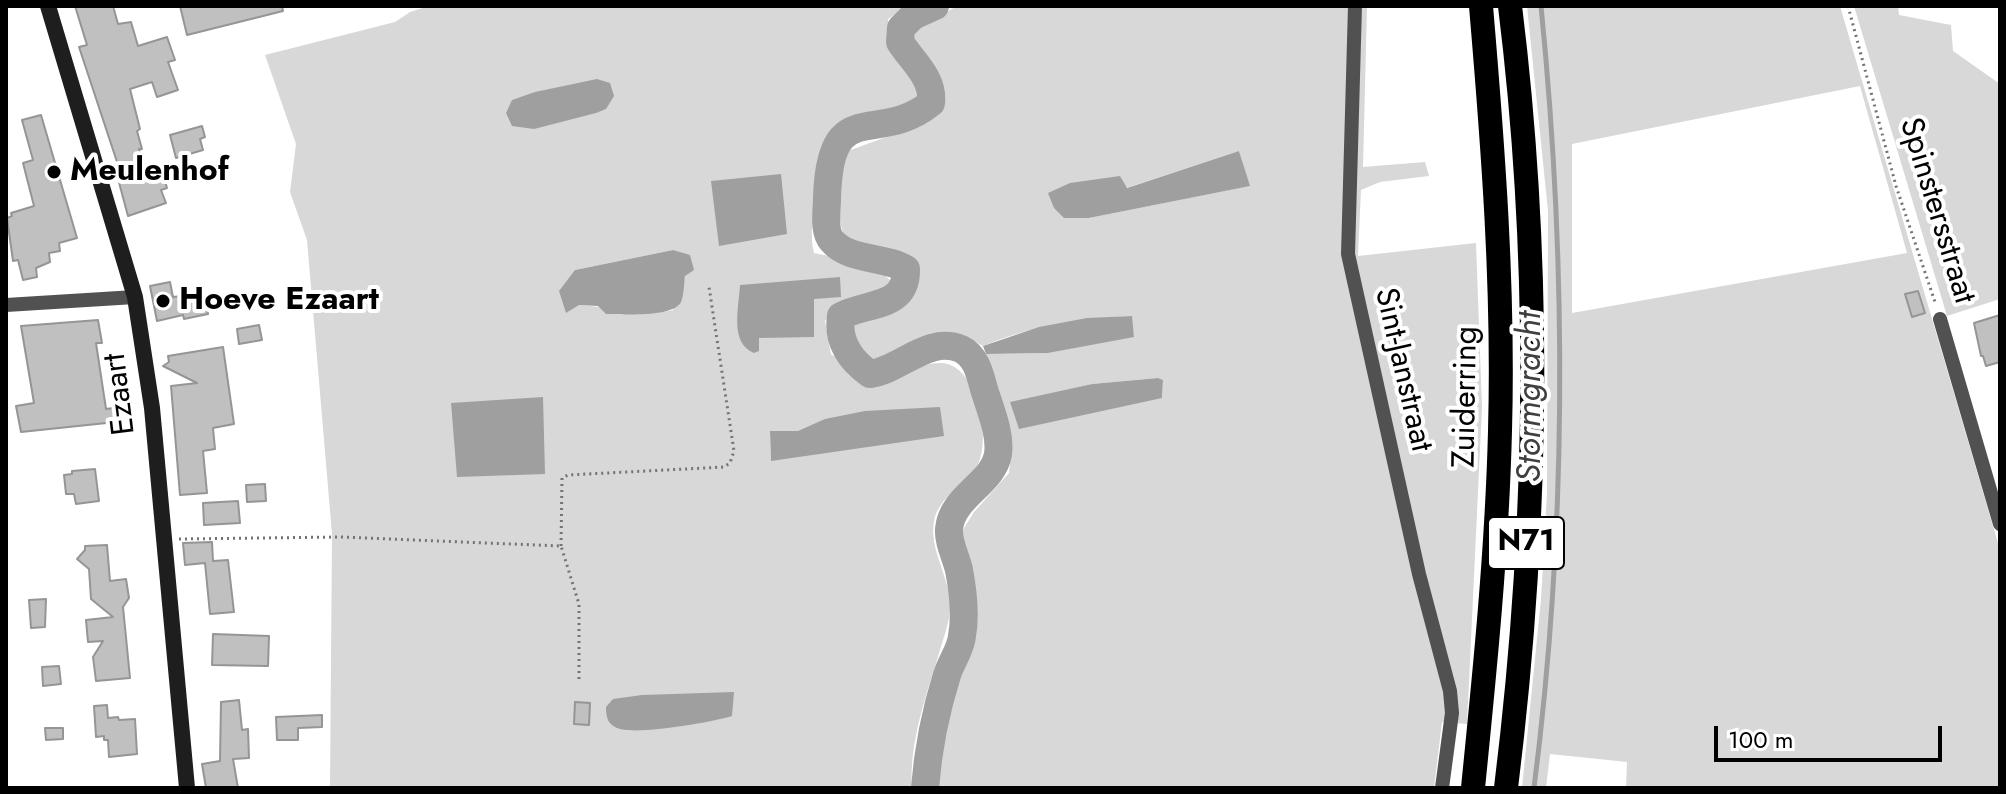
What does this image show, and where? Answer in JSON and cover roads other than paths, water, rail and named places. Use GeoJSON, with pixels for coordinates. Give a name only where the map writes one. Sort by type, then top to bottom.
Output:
{"type":"FeatureCollection","features":[{"type":"Feature","properties":{"kind":"highway","name":"Zuiderring"},"geometry":{"type":"LineString","coordinates":[[1473,788],[1492,578],[1500,416],[1497,218],[1481,6]]}},
{"type":"Feature","properties":{"kind":"highway","name":"Zuiderring"},"geometry":{"type":"LineString","coordinates":[[1506,788],[1527,540],[1531,343],[1526,182],[1510,6]]}},
{"type":"Feature","properties":{"kind":"main road","name":"Ezaart"},"geometry":{"type":"LineString","coordinates":[[48,6],[135,297],[152,408],[187,788]]}},
{"type":"Feature","properties":{"kind":"street","name":"Sint-Janstraat"},"geometry":{"type":"LineString","coordinates":[[1355,6],[1348,254],[1419,574],[1450,691],[1452,713],[1442,788]]}},
{"type":"Feature","properties":{"kind":"street"},"geometry":{"type":"LineString","coordinates":[[6,305],[135,297]]}},
{"type":"Feature","properties":{"kind":"street","name":"Spinstersstraat"},"geometry":{"type":"LineString","coordinates":[[1940,319],[2000,524]]}},
{"type":"Feature","properties":{"kind":"waterway"},"geometry":{"type":"LineString","coordinates":[[925,788],[936,717],[963,628],[962,586],[949,529],[957,508],[995,464],[998,438],[977,366],[961,349],[938,346],[870,374],[856,363],[843,342],[841,316],[893,298],[905,282],[906,269],[839,247],[829,237],[826,221],[830,166],[837,145],[847,133],[892,122],[931,103],[926,78],[900,42],[901,28],[913,16],[935,6]]}},
{"type":"Feature","properties":{"kind":"waterway","name":"Stormgracht"},"geometry":{"type":"LineString","coordinates":[[1534,788],[1553,593],[1560,397],[1556,201],[1541,6]]}},
{"type":"Feature","properties":{"kind":"place","name":"Meulenhof"},"geometry":{"type":"Point","coordinates":[54,172]}},
{"type":"Feature","properties":{"kind":"place","name":"Hoeve Ezaart"},"geometry":{"type":"Point","coordinates":[163,301]}}]}
